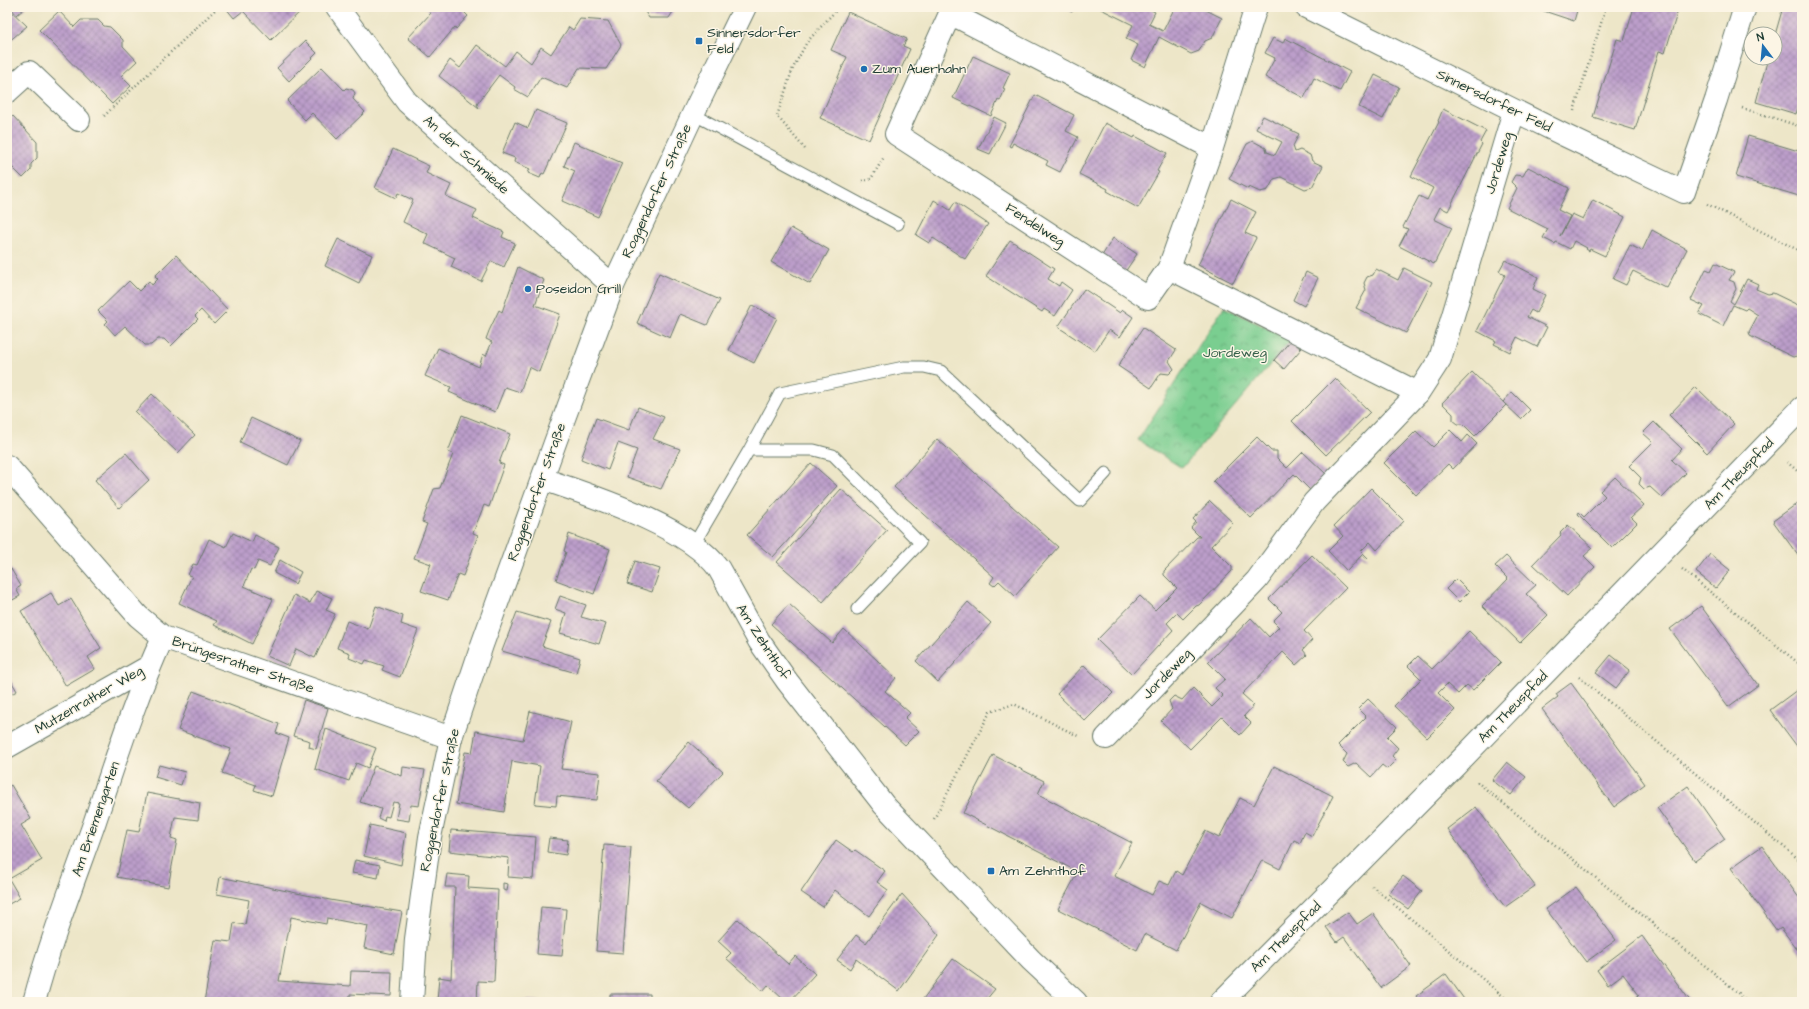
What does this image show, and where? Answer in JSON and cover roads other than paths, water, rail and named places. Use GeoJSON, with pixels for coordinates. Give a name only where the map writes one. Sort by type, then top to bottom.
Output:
{"type":"FeatureCollection","features":[{"type":"Feature","properties":{"kind":"street","name":"An der Schmiede"},"geometry":{"type":"LineString","coordinates":[[337,7],[407,102],[613,286]]}},
{"type":"Feature","properties":{"kind":"street","name":"Roggendorfer Straße"},"geometry":{"type":"LineString","coordinates":[[412,1002],[416,939],[424,871],[451,738],[482,645],[613,286],[693,114],[745,7]]}},
{"type":"Feature","properties":{"kind":"street","name":"Fendelweg"},"geometry":{"type":"LineString","coordinates":[[952,10],[896,134],[1148,298],[1169,268],[1212,148],[1256,7]]}},
{"type":"Feature","properties":{"kind":"street","name":"Sinnersdorfer Feld"},"geometry":{"type":"LineString","coordinates":[[1306,7],[1514,111],[1684,192],[1716,100],[1745,7]]}},
{"type":"Feature","properties":{"kind":"street"},"geometry":{"type":"LineString","coordinates":[[952,10],[1212,148]]}},
{"type":"Feature","properties":{"kind":"street"},"geometry":{"type":"LineString","coordinates":[[7,92],[29,72],[79,120]]}},
{"type":"Feature","properties":{"kind":"street","name":"Jordeweg"},"geometry":{"type":"LineString","coordinates":[[1106,738],[1257,580],[1314,502],[1418,393],[1440,359],[1514,111]]}},
{"type":"Feature","properties":{"kind":"street"},"geometry":{"type":"LineString","coordinates":[[1169,268],[1418,393]]}},
{"type":"Feature","properties":{"kind":"street","name":"Am Theuspfad"},"geometry":{"type":"LineString","coordinates":[[1221,1002],[1353,871],[1802,408]]}},
{"type":"Feature","properties":{"kind":"street","name":"Brüngesrather Straße"},"geometry":{"type":"LineString","coordinates":[[7,466],[138,616],[163,637],[451,738]]}},
{"type":"Feature","properties":{"kind":"street","name":"Am Zehnthof"},"geometry":{"type":"LineString","coordinates":[[542,478],[628,511],[680,535],[711,558],[719,569],[750,628],[787,681],[884,804],[1031,960],[1076,1002]]}},
{"type":"Feature","properties":{"kind":"street","name":"Am Briemengarten"},"geometry":{"type":"LineString","coordinates":[[34,1002],[55,934],[150,666],[163,637]]}},
{"type":"Feature","properties":{"kind":"street","name":"Mutzenrather Weg"},"geometry":{"type":"LineString","coordinates":[[7,747],[150,666]]}},
{"type":"Feature","properties":{"kind":"lane"},"geometry":{"type":"LineString","coordinates":[[693,114],[898,224]]}},
{"type":"Feature","properties":{"kind":"lane"},"geometry":{"type":"LineString","coordinates":[[694,544],[749,450],[780,393],[904,367],[924,367],[941,372],[1080,501],[1106,473]]}},
{"type":"Feature","properties":{"kind":"lane"},"geometry":{"type":"LineString","coordinates":[[749,450],[814,450],[833,455],[920,543],[857,609]]}},
{"type":"Feature","properties":{"kind":"place","name":"Sinnersdorfer Feld"},"geometry":{"type":"Point","coordinates":[699,41]}},
{"type":"Feature","properties":{"kind":"place","name":"Zum Auerhahn"},"geometry":{"type":"Point","coordinates":[864,69]}},
{"type":"Feature","properties":{"kind":"place","name":"Poseidon Grill"},"geometry":{"type":"Point","coordinates":[528,289]}},
{"type":"Feature","properties":{"kind":"place","name":"Am Zehnthof"},"geometry":{"type":"Point","coordinates":[991,871]}}]}
